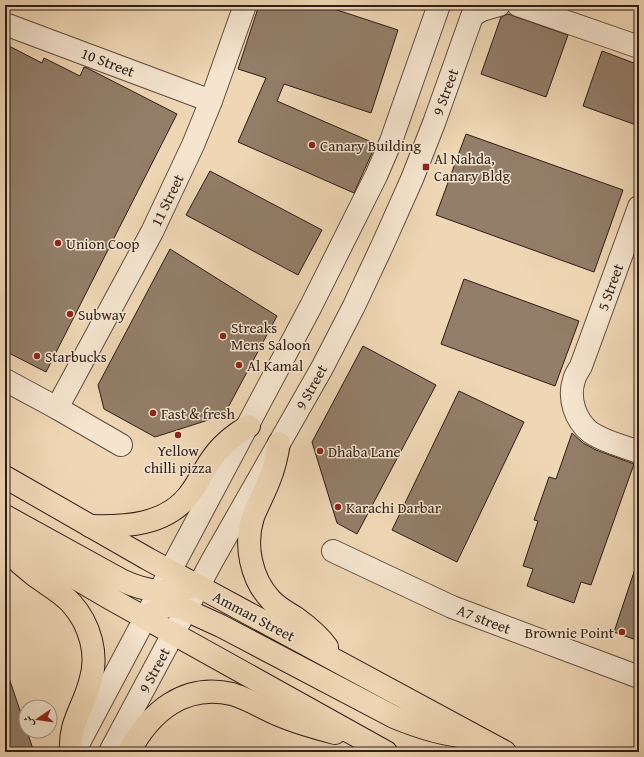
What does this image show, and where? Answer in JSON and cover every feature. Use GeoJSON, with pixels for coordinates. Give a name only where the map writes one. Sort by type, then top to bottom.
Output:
{"type":"FeatureCollection","features":[{"type":"Feature","properties":{"kind":"main road"},"geometry":{"type":"LineString","coordinates":[[90,526],[107,527],[138,524],[154,520],[173,510],[189,495],[217,452],[237,433],[249,426]]}},
{"type":"Feature","properties":{"kind":"main road"},"geometry":{"type":"LineString","coordinates":[[279,443],[276,461],[253,519],[250,532],[250,557],[253,569],[264,591],[272,601],[311,630],[325,644],[338,661]]}},
{"type":"Feature","properties":{"kind":"main road","name":"Amman Street"},"geometry":{"type":"LineString","coordinates":[[5,477],[171,571],[505,752]]}},
{"type":"Feature","properties":{"kind":"main road"},"geometry":{"type":"LineString","coordinates":[[5,516],[127,583],[146,590],[160,592],[199,586]]}},
{"type":"Feature","properties":{"kind":"main road"},"geometry":{"type":"LineString","coordinates":[[5,537],[146,618],[386,752]]}},
{"type":"Feature","properties":{"kind":"main road"},"geometry":{"type":"LineString","coordinates":[[5,549],[33,574],[71,603],[90,635],[94,656],[92,678],[72,730],[71,743],[73,752]]}},
{"type":"Feature","properties":{"kind":"main road"},"geometry":{"type":"LineString","coordinates":[[146,618],[153,612],[165,607],[178,607],[221,626],[394,717],[415,726],[436,732],[480,738]]}},
{"type":"Feature","properties":{"kind":"main road"},"geometry":{"type":"LineString","coordinates":[[129,752],[139,734],[149,722],[173,701],[189,695],[217,692],[232,694],[298,723],[360,738]]}},
{"type":"Feature","properties":{"kind":"street","name":"11 Street"},"geometry":{"type":"LineString","coordinates":[[57,408],[152,232],[193,145],[211,101],[245,5]]}},
{"type":"Feature","properties":{"kind":"street"},"geometry":{"type":"LineString","coordinates":[[73,752],[249,426],[376,176],[391,141],[439,5]]}},
{"type":"Feature","properties":{"kind":"street"},"geometry":{"type":"LineString","coordinates":[[475,10],[482,10],[499,5]]}},
{"type":"Feature","properties":{"kind":"street"},"geometry":{"type":"LineString","coordinates":[[518,5],[639,47]]}},
{"type":"Feature","properties":{"kind":"street","name":"9 Street"},"geometry":{"type":"LineString","coordinates":[[110,752],[199,586],[322,368],[383,244],[412,179],[475,10]]}},
{"type":"Feature","properties":{"kind":"street","name":"10 Street"},"geometry":{"type":"LineString","coordinates":[[5,24],[211,101]]}},
{"type":"Feature","properties":{"kind":"street","name":"5 Street"},"geometry":{"type":"LineString","coordinates":[[639,207],[581,366],[574,379],[571,393],[574,408],[580,422],[590,432],[639,452]]}},
{"type":"Feature","properties":{"kind":"street"},"geometry":{"type":"LineString","coordinates":[[5,380],[57,408],[121,446]]}},
{"type":"Feature","properties":{"kind":"street","name":"A7 street"},"geometry":{"type":"LineString","coordinates":[[334,551],[452,607],[639,676]]}},
{"type":"Feature","properties":{"kind":"building"},"geometry":{"type":"Polygon","coordinates":[[[259,5],[322,5],[398,30],[371,113],[284,84],[277,101],[376,144],[354,193],[238,142],[266,78],[238,69],[259,5]]]}},
{"type":"Feature","properties":{"kind":"building"},"geometry":{"type":"Polygon","coordinates":[[[508,14],[568,35],[546,97],[481,74],[501,17],[508,14]]]}},
{"type":"Feature","properties":{"kind":"building","name":"Union Coop"},"geometry":{"type":"Polygon","coordinates":[[[5,44],[42,63],[44,58],[80,76],[84,67],[87,68],[177,114],[46,372],[5,351],[5,44]]]}},
{"type":"Feature","properties":{"kind":"building"},"geometry":{"type":"Polygon","coordinates":[[[602,51],[639,65],[639,126],[583,106],[602,51]]]}},
{"type":"Feature","properties":{"kind":"building"},"geometry":{"type":"Polygon","coordinates":[[[466,134],[623,190],[594,272],[436,215],[466,134]]]}},
{"type":"Feature","properties":{"kind":"building"},"geometry":{"type":"Polygon","coordinates":[[[210,171],[322,230],[298,275],[186,215],[210,171]]]}},
{"type":"Feature","properties":{"kind":"building"},"geometry":{"type":"Polygon","coordinates":[[[170,249],[277,316],[224,415],[155,437],[104,409],[98,385],[170,249]]]}},
{"type":"Feature","properties":{"kind":"building"},"geometry":{"type":"Polygon","coordinates":[[[464,279],[579,321],[555,386],[441,344],[464,279]]]}},
{"type":"Feature","properties":{"kind":"building"},"geometry":{"type":"Polygon","coordinates":[[[363,346],[436,385],[357,534],[337,523],[312,442],[363,346]]]}},
{"type":"Feature","properties":{"kind":"building"},"geometry":{"type":"Polygon","coordinates":[[[459,391],[524,422],[457,562],[392,530],[459,391]]]}},
{"type":"Feature","properties":{"kind":"building"},"geometry":{"type":"Polygon","coordinates":[[[572,433],[583,443],[596,450],[634,464],[591,585],[581,582],[574,603],[527,586],[533,569],[523,566],[538,521],[534,520],[549,477],[556,479],[572,433]]]}},
{"type":"Feature","properties":{"kind":"building"},"geometry":{"type":"Polygon","coordinates":[[[636,566],[639,567],[639,641],[614,632],[636,566]]]}},
{"type":"Feature","properties":{"kind":"building"},"geometry":{"type":"Polygon","coordinates":[[[5,675],[8,675],[18,705],[18,739],[30,739],[34,752],[5,752],[5,675]]]}},
{"type":"Feature","properties":{"kind":"place","name":"Canary Building"},"geometry":{"type":"Point","coordinates":[312,145]}},
{"type":"Feature","properties":{"kind":"place","name":"Al Nahda, Canary Bldg"},"geometry":{"type":"Point","coordinates":[426,167]}},
{"type":"Feature","properties":{"kind":"place","name":"Union Coop"},"geometry":{"type":"Point","coordinates":[58,243]}},
{"type":"Feature","properties":{"kind":"place","name":"Subway"},"geometry":{"type":"Point","coordinates":[70,314]}},
{"type":"Feature","properties":{"kind":"place","name":"Streaks Mens Saloon"},"geometry":{"type":"Point","coordinates":[223,336]}},
{"type":"Feature","properties":{"kind":"place","name":"Starbucks"},"geometry":{"type":"Point","coordinates":[37,356]}},
{"type":"Feature","properties":{"kind":"place","name":"Al Kamal"},"geometry":{"type":"Point","coordinates":[239,365]}},
{"type":"Feature","properties":{"kind":"place","name":"Fast & fresh"},"geometry":{"type":"Point","coordinates":[153,413]}},
{"type":"Feature","properties":{"kind":"place","name":"Yellow chilli pizza"},"geometry":{"type":"Point","coordinates":[178,435]}},
{"type":"Feature","properties":{"kind":"place","name":"Dhaba Lane"},"geometry":{"type":"Point","coordinates":[320,451]}},
{"type":"Feature","properties":{"kind":"place","name":"Karachi Darbar"},"geometry":{"type":"Point","coordinates":[338,507]}},
{"type":"Feature","properties":{"kind":"place","name":"Brownie Point"},"geometry":{"type":"Point","coordinates":[622,632]}}]}
